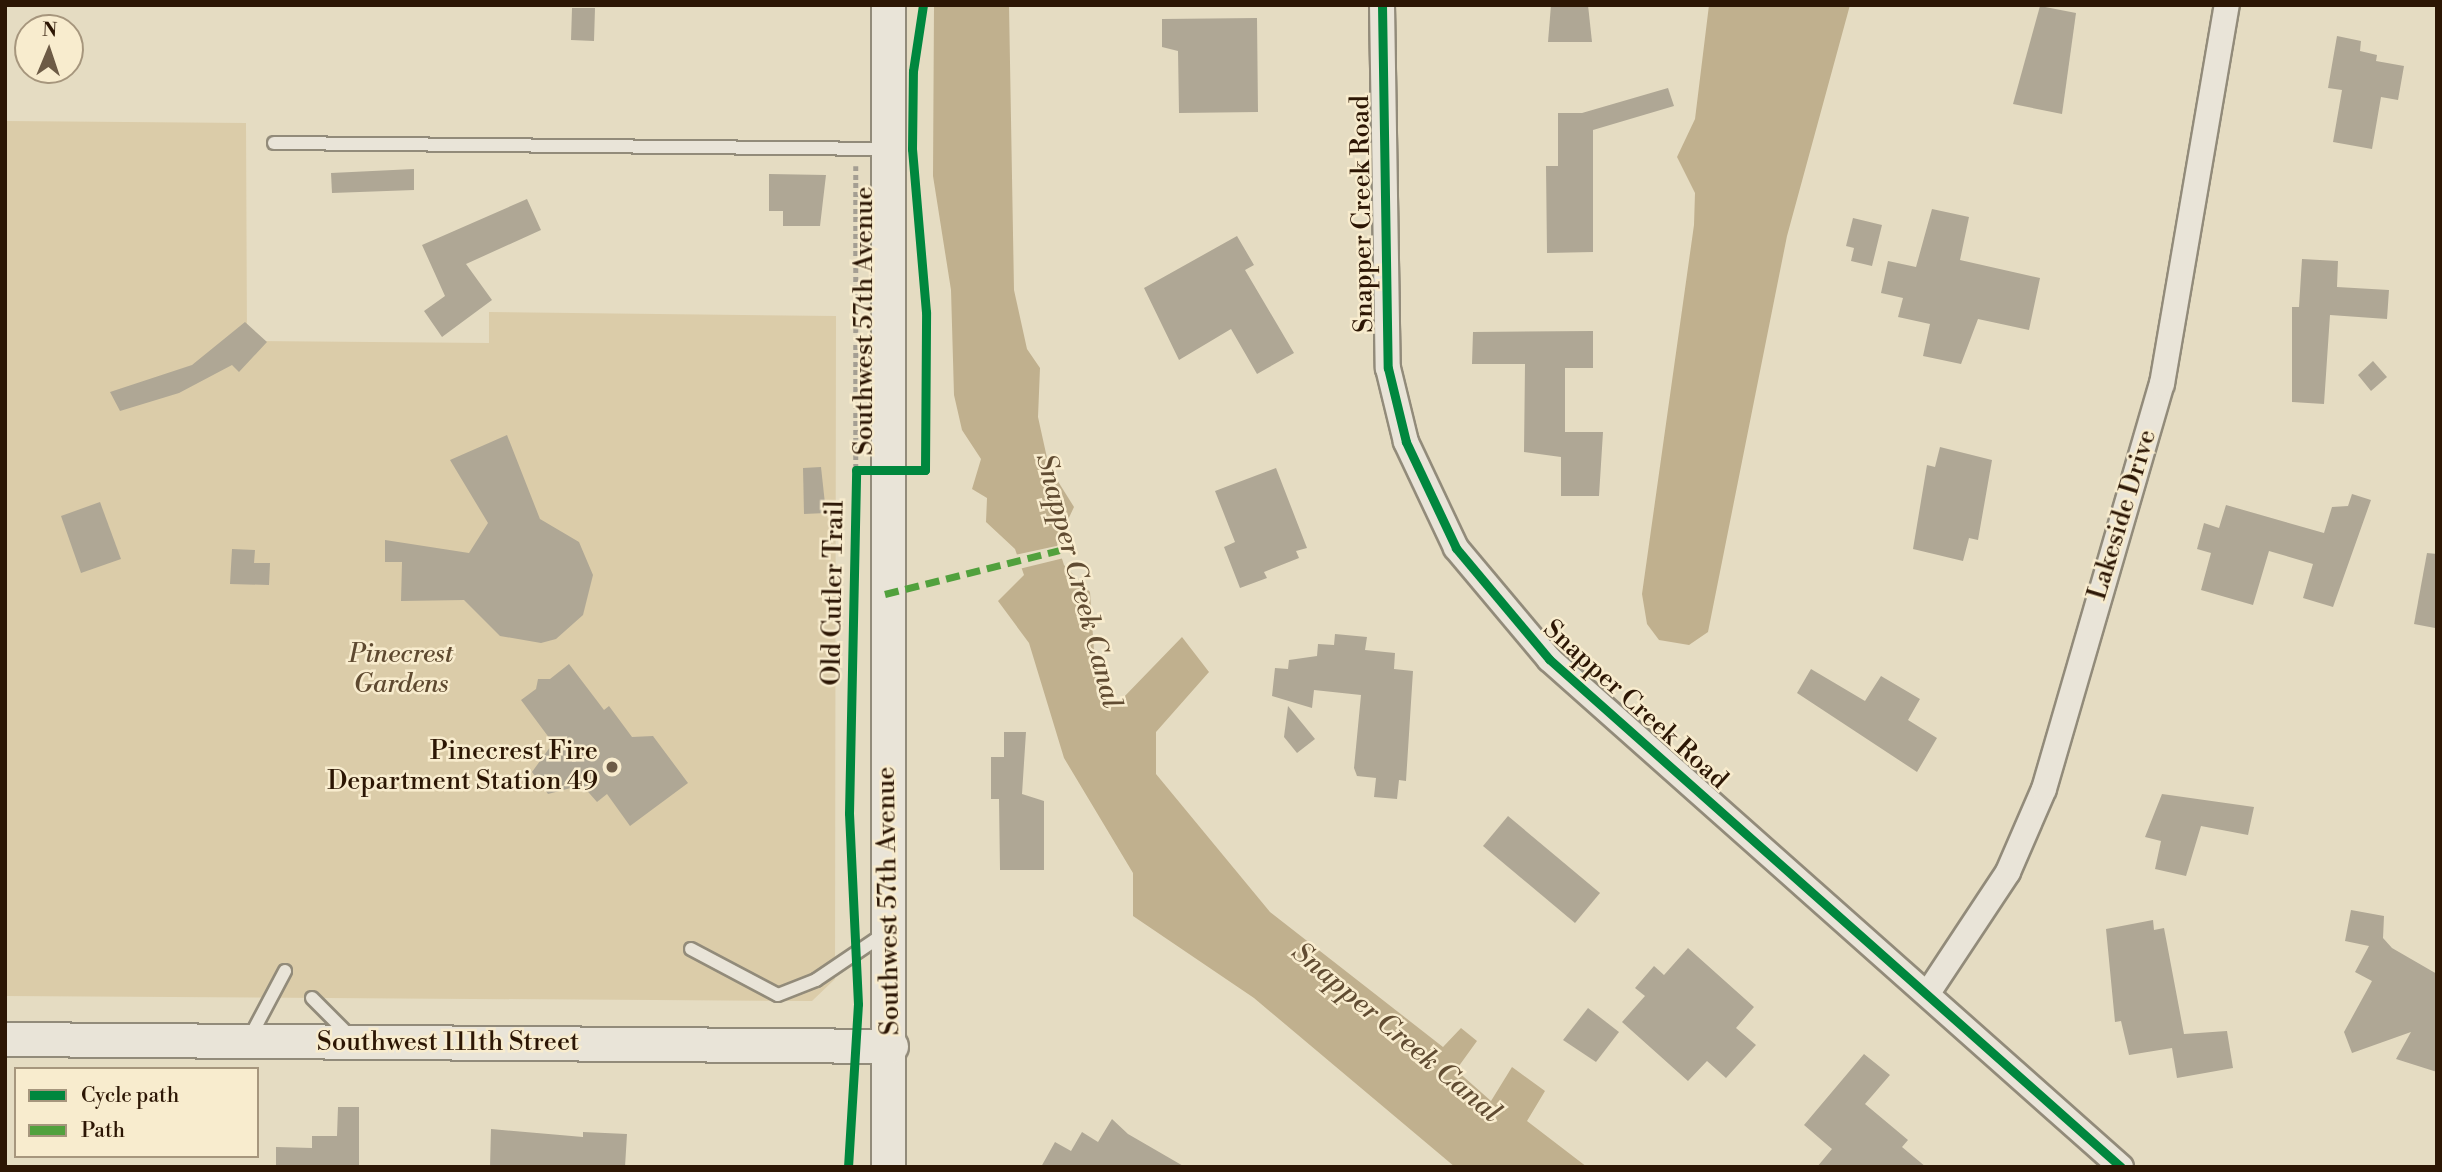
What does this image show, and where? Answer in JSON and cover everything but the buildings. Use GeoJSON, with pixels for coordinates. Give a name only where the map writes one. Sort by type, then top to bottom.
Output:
{"type":"FeatureCollection","features":[{"type":"Feature","properties":{"kind":"main road","name":"Southwest 57th Avenue"},"geometry":{"type":"LineString","coordinates":[[888,5],[887,149],[871,470],[890,930],[888,1167]]}},
{"type":"Feature","properties":{"kind":"main road","name":"Southwest 111th Street"},"geometry":{"type":"LineString","coordinates":[[5,1040],[891,1046]]}},
{"type":"Feature","properties":{"kind":"street","name":"Snapper Creek Road"},"geometry":{"type":"LineString","coordinates":[[1382,5],[1388,368],[1406,442],[1456,548],[1549,659],[2121,1167]]}},
{"type":"Feature","properties":{"kind":"street","name":"Lakeside Drive"},"geometry":{"type":"LineString","coordinates":[[1928,993],[2008,872],[2044,789],[2164,372],[2227,5]]}},
{"type":"Feature","properties":{"kind":"lane"},"geometry":{"type":"LineString","coordinates":[[274,143],[887,149]]}},
{"type":"Feature","properties":{"kind":"lane"},"geometry":{"type":"LineString","coordinates":[[691,948],[753,987],[778,995],[816,980],[890,930]]}},
{"type":"Feature","properties":{"kind":"lane"},"geometry":{"type":"LineString","coordinates":[[248,1041],[285,971]]}},
{"type":"Feature","properties":{"kind":"lane"},"geometry":{"type":"LineString","coordinates":[[312,998],[356,1042]]}},
{"type":"Feature","properties":{"kind":"path"},"geometry":{"type":"LineString","coordinates":[[856,159],[871,470]]}},
{"type":"Feature","properties":{"kind":"green space","name":"Pinecrest Gardens"},"geometry":{"type":"Polygon","coordinates":[[[5,121],[246,123],[247,341],[489,343],[489,312],[836,316],[835,979],[812,1001],[5,996],[5,121]]]}},
{"type":"Feature","properties":{"kind":"water","name":"Snapper Creek Canal"},"geometry":{"type":"Polygon","coordinates":[[[934,5],[1009,5],[1014,290],[1027,349],[1040,368],[1038,417],[1049,467],[1074,507],[1057,543],[1064,565],[1090,592],[1097,696],[1109,707],[1121,700],[1182,637],[1209,672],[1156,732],[1156,774],[1270,912],[1443,1047],[1461,1028],[1477,1041],[1456,1070],[1491,1101],[1512,1067],[1545,1091],[1527,1121],[1587,1167],[1455,1167],[1254,998],[1133,916],[1133,873],[1064,758],[1029,643],[998,601],[1024,575],[1015,549],[986,522],[987,498],[972,489],[981,459],[962,430],[954,395],[951,290],[933,176],[934,5]]]}},
{"type":"Feature","properties":{"kind":"water"},"geometry":{"type":"Polygon","coordinates":[[[1709,5],[1850,5],[1787,236],[1708,632],[1689,645],[1659,640],[1647,624],[1642,594],[1694,225],[1695,193],[1677,157],[1695,119],[1709,5]]]}},
{"type":"Feature","properties":{"kind":"pier"},"geometry":{"type":"Polygon","coordinates":[[[1061,545],[1064,558],[1019,569],[1015,555],[1061,545]]]}},
{"type":"Feature","properties":{"kind":"marked path"},"geometry":{"type":"LineString","coordinates":[[885,594],[1060,550]]}},
{"type":"Feature","properties":{"kind":"cycle path","name":"Old Cutler Trail"},"geometry":{"type":"LineString","coordinates":[[848,1167],[858,1004],[849,813],[856,470],[925,470],[926,312],[912,149],[913,71],[923,5]]}},
{"type":"Feature","properties":{"kind":"cycle path"},"geometry":{"type":"LineString","coordinates":[[1382,5],[1388,368],[1406,442],[1456,548],[1549,659],[2121,1167]]}},
{"type":"Feature","properties":{"kind":"place","name":"Pinecrest Fire Department Station 49"},"geometry":{"type":"Point","coordinates":[612,767]}}]}
